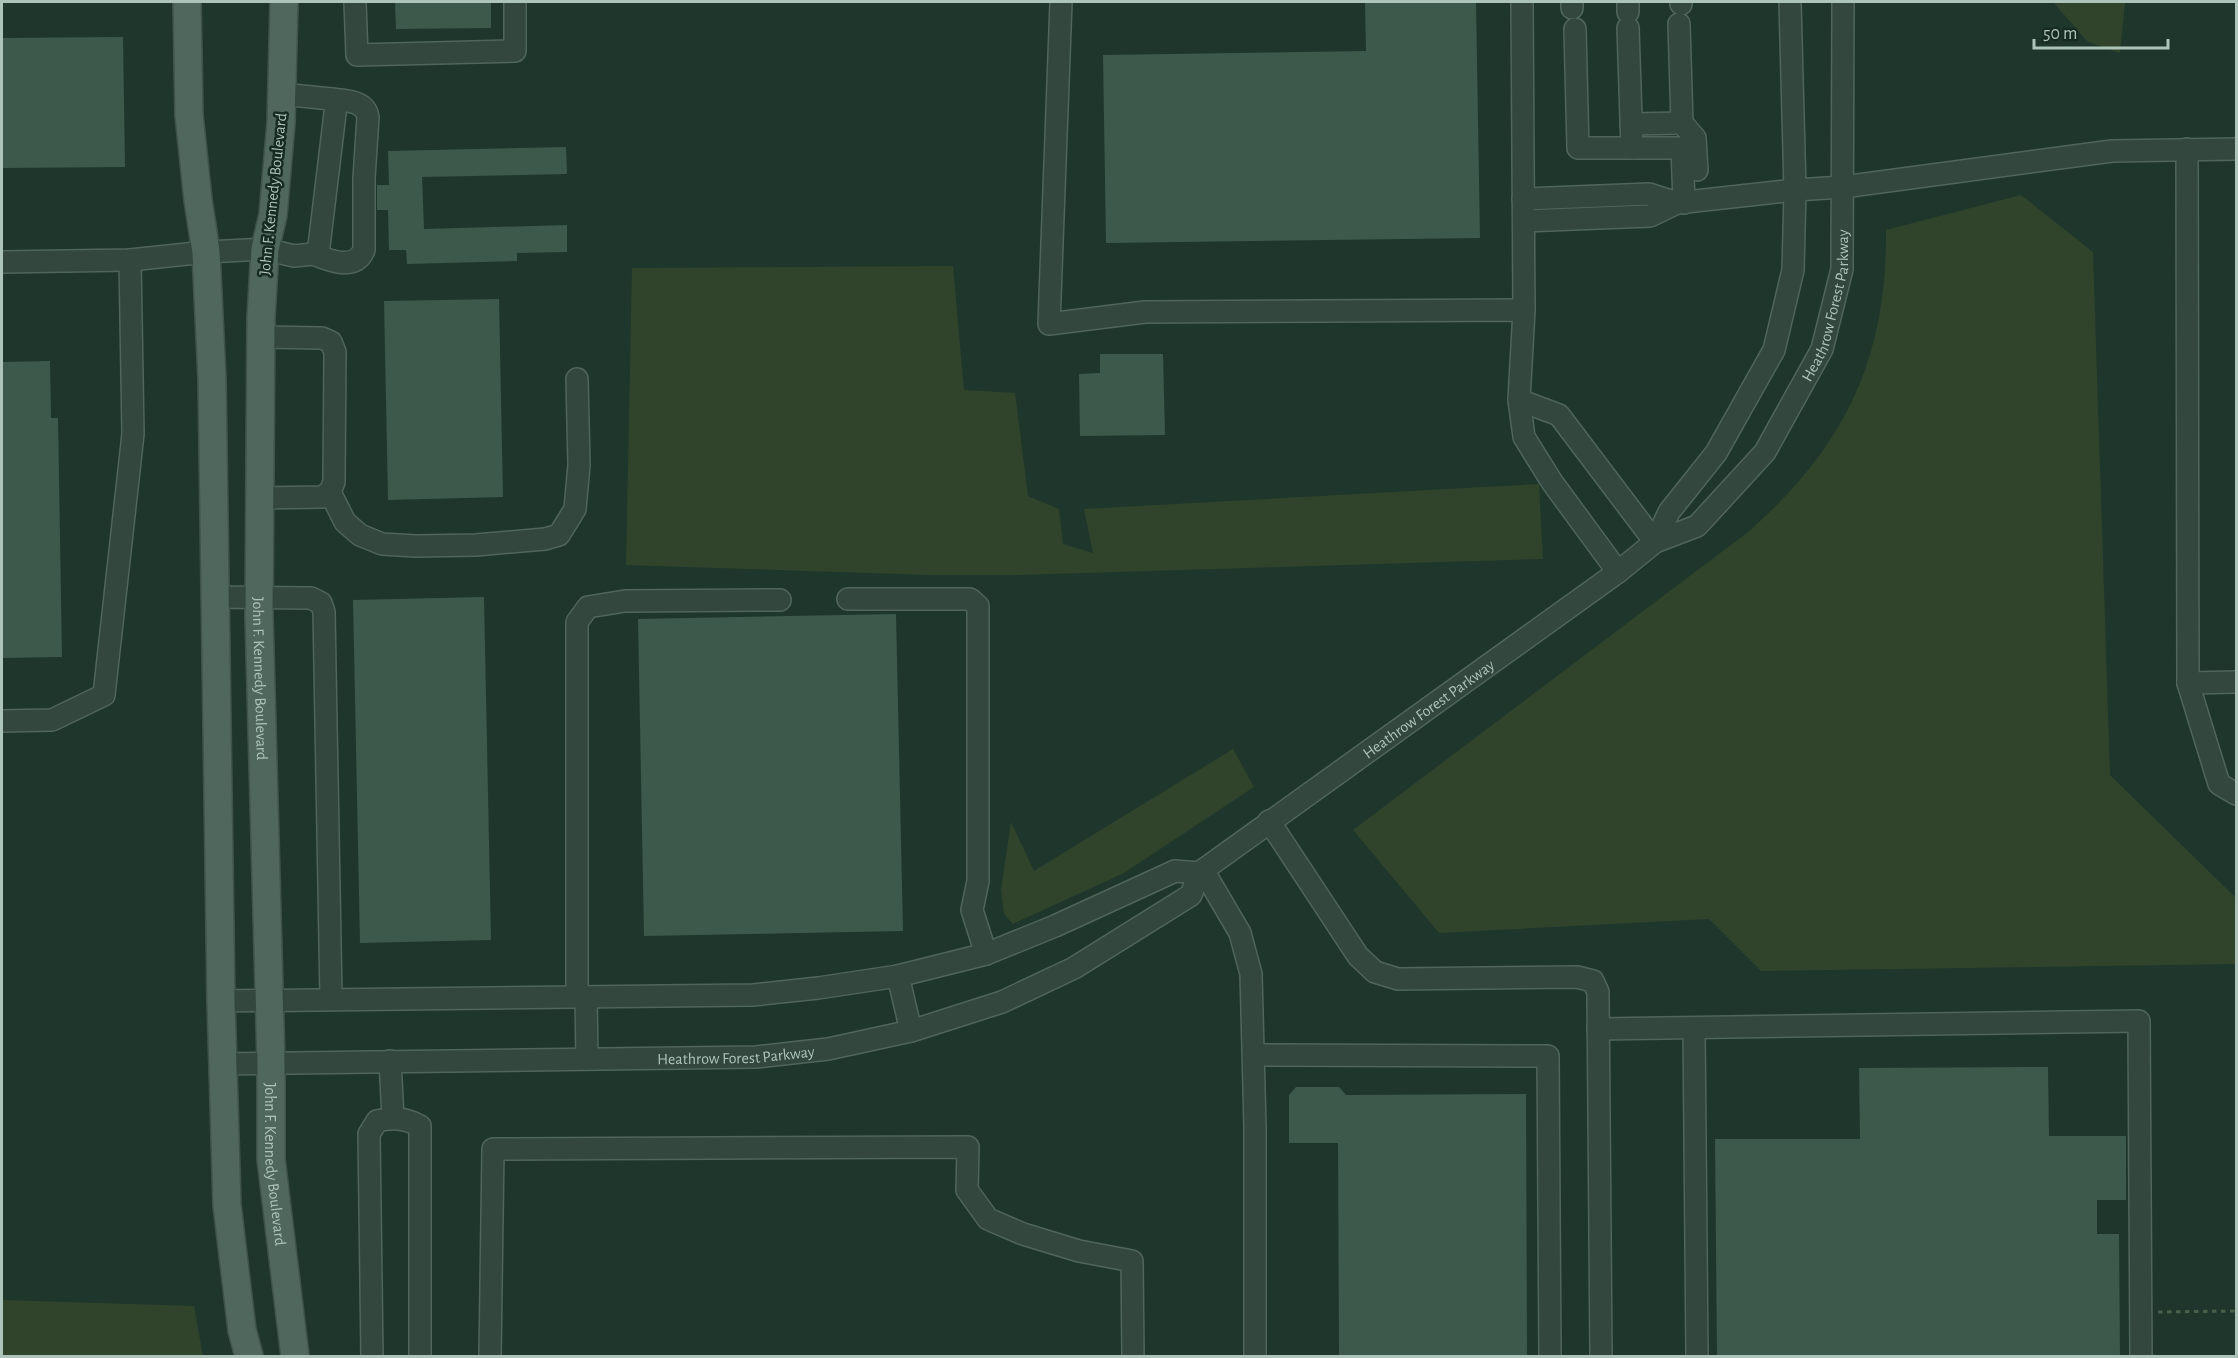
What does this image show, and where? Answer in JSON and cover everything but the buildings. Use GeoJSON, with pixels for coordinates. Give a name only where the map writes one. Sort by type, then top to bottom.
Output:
{"type":"FeatureCollection","features":[{"type":"Feature","properties":{"kind":"main road"},"geometry":{"type":"LineString","coordinates":[[187,2],[189,115],[206,252],[212,379],[222,1064],[227,1204],[242,1330],[249,1356]]}},
{"type":"Feature","properties":{"kind":"main road","name":"John F. Kennedy Boulevard"},"geometry":{"type":"LineString","coordinates":[[284,2],[282,94],[273,215],[265,249],[261,337],[259,597],[271,1063],[271,1159],[295,1356]]}},
{"type":"Feature","properties":{"kind":"street"},"geometry":{"type":"LineString","coordinates":[[355,2],[357,55],[515,51],[515,2]]}},
{"type":"Feature","properties":{"kind":"street"},"geometry":{"type":"LineString","coordinates":[[1061,2],[1049,324],[1145,312],[1524,310]]}},
{"type":"Feature","properties":{"kind":"street"},"geometry":{"type":"LineString","coordinates":[[1522,2],[1524,310],[1520,400],[1524,437],[1552,482],[1618,572]]}},
{"type":"Feature","properties":{"kind":"street","name":"Heathrow Forest Parkway"},"geometry":{"type":"LineString","coordinates":[[1655,542],[1668,512],[1716,453],[1774,350],[1793,270],[1795,190],[1790,2]]}},
{"type":"Feature","properties":{"kind":"street","name":"Heathrow Forest Parkway"},"geometry":{"type":"LineString","coordinates":[[222,1064],[756,1057],[828,1049],[911,1031],[1002,1002],[1074,968],[1191,894],[1201,871],[1269,821],[1618,572],[1655,542],[1697,526],[1765,452],[1822,349],[1842,269],[1843,2]]}},
{"type":"Feature","properties":{"kind":"street"},"geometry":{"type":"LineString","coordinates":[[1680,10],[1682,123],[1695,138],[1686,202]]}},
{"type":"Feature","properties":{"kind":"street"},"geometry":{"type":"LineString","coordinates":[[1573,13],[1578,148],[1682,148],[1686,202]]}},
{"type":"Feature","properties":{"kind":"street"},"geometry":{"type":"LineString","coordinates":[[1628,14],[1632,148]]}},
{"type":"Feature","properties":{"kind":"street"},"geometry":{"type":"LineString","coordinates":[[2,262],[130,260],[206,252],[265,249],[294,255],[313,254],[335,263],[353,261],[361,257],[364,250],[364,178],[368,117],[366,109],[361,105],[331,99],[282,94]]}},
{"type":"Feature","properties":{"kind":"street"},"geometry":{"type":"LineString","coordinates":[[313,254],[319,246],[336,105],[331,99]]}},
{"type":"Feature","properties":{"kind":"street"},"geometry":{"type":"LineString","coordinates":[[1631,124],[1682,123]]}},
{"type":"Feature","properties":{"kind":"street"},"geometry":{"type":"LineString","coordinates":[[1524,220],[1650,216],[1686,202],[1843,187],[2112,151],[2236,148]]}},
{"type":"Feature","properties":{"kind":"street"},"geometry":{"type":"LineString","coordinates":[[2187,149],[2188,683],[2219,784],[2236,794]]}},
{"type":"Feature","properties":{"kind":"street"},"geometry":{"type":"LineString","coordinates":[[1523,199],[1649,194],[1686,202]]}},
{"type":"Feature","properties":{"kind":"street"},"geometry":{"type":"LineString","coordinates":[[2,721],[52,720],[104,695],[133,434],[130,260]]}},
{"type":"Feature","properties":{"kind":"street"},"geometry":{"type":"LineString","coordinates":[[260,498],[322,496],[330,492],[334,482],[335,352],[331,342],[322,338],[261,337]]}},
{"type":"Feature","properties":{"kind":"street"},"geometry":{"type":"LineString","coordinates":[[330,492],[345,522],[360,535],[382,544],[476,545],[545,539],[559,535],[575,509],[579,465],[577,379]]}},
{"type":"Feature","properties":{"kind":"street"},"geometry":{"type":"LineString","coordinates":[[1520,400],[1559,415],[1655,542]]}},
{"type":"Feature","properties":{"kind":"street"},"geometry":{"type":"LineString","coordinates":[[215,597],[311,598],[321,603],[324,612],[331,998]]}},
{"type":"Feature","properties":{"kind":"street"},"geometry":{"type":"LineString","coordinates":[[848,599],[970,599],[978,606],[978,881],[972,910],[986,954]]}},
{"type":"Feature","properties":{"kind":"street"},"geometry":{"type":"LineString","coordinates":[[587,1059],[582,997],[577,622],[588,607],[626,601],[780,600]]}},
{"type":"Feature","properties":{"kind":"street"},"geometry":{"type":"LineString","coordinates":[[2188,683],[2236,682]]}},
{"type":"Feature","properties":{"kind":"street"},"geometry":{"type":"LineString","coordinates":[[1269,821],[1358,956],[1375,972],[1398,979],[1577,977],[1593,981],[1598,992],[1601,1356]]}},
{"type":"Feature","properties":{"kind":"street"},"geometry":{"type":"LineString","coordinates":[[221,1001],[753,995],[818,988],[898,976],[986,954],[1055,927],[1175,870],[1201,871],[1234,920],[1249,960],[1253,988],[1255,1356]]}},
{"type":"Feature","properties":{"kind":"street"},"geometry":{"type":"LineString","coordinates":[[898,976],[911,1031]]}},
{"type":"Feature","properties":{"kind":"street"},"geometry":{"type":"LineString","coordinates":[[1598,1029],[2139,1021],[2141,1356]]}},
{"type":"Feature","properties":{"kind":"street"},"geometry":{"type":"LineString","coordinates":[[1694,1028],[1697,1356]]}},
{"type":"Feature","properties":{"kind":"street"},"geometry":{"type":"LineString","coordinates":[[1254,1055],[1548,1056],[1550,1356]]}},
{"type":"Feature","properties":{"kind":"street"},"geometry":{"type":"LineString","coordinates":[[390,1061],[393,1117]]}},
{"type":"Feature","properties":{"kind":"street"},"geometry":{"type":"LineString","coordinates":[[372,1356],[369,1134],[377,1121],[393,1117],[411,1121],[420,1126],[420,1356]]}},
{"type":"Feature","properties":{"kind":"street"},"geometry":{"type":"LineString","coordinates":[[490,1356],[493,1149],[956,1147],[968,1147],[968,1190],[988,1219],[1023,1234],[1079,1251],[1131,1261],[1133,1356]]}},
{"type":"Feature","properties":{"kind":"path"},"geometry":{"type":"LineString","coordinates":[[2141,1312],[2236,1311]]}},
{"type":"Feature","properties":{"kind":"green space"},"geometry":{"type":"Polygon","coordinates":[[[2053,2],[2125,2],[2120,53],[2088,42],[2053,2]]]}},
{"type":"Feature","properties":{"kind":"green space"},"geometry":{"type":"Polygon","coordinates":[[[2021,195],[2093,252],[2110,775],[2236,898],[2236,964],[1761,971],[1709,919],[1439,933],[1353,830],[1748,532],[1782,500],[1811,467],[1835,433],[1854,398],[1879,320],[1886,230],[2021,195]]]}},
{"type":"Feature","properties":{"kind":"green space"},"geometry":{"type":"Polygon","coordinates":[[[953,266],[964,390],[1015,393],[1028,496],[1059,509],[1063,544],[1093,553],[1084,509],[1539,484],[1543,559],[1018,575],[930,575],[626,565],[632,268],[953,266]]]}},
{"type":"Feature","properties":{"kind":"green space"},"geometry":{"type":"Polygon","coordinates":[[[1233,749],[1254,787],[1124,873],[1013,924],[1004,914],[1001,890],[1011,822],[1034,871],[1233,749]]]}},
{"type":"Feature","properties":{"kind":"green space"},"geometry":{"type":"Polygon","coordinates":[[[2,1300],[194,1306],[203,1356],[2,1356],[2,1300]]]}}]}
